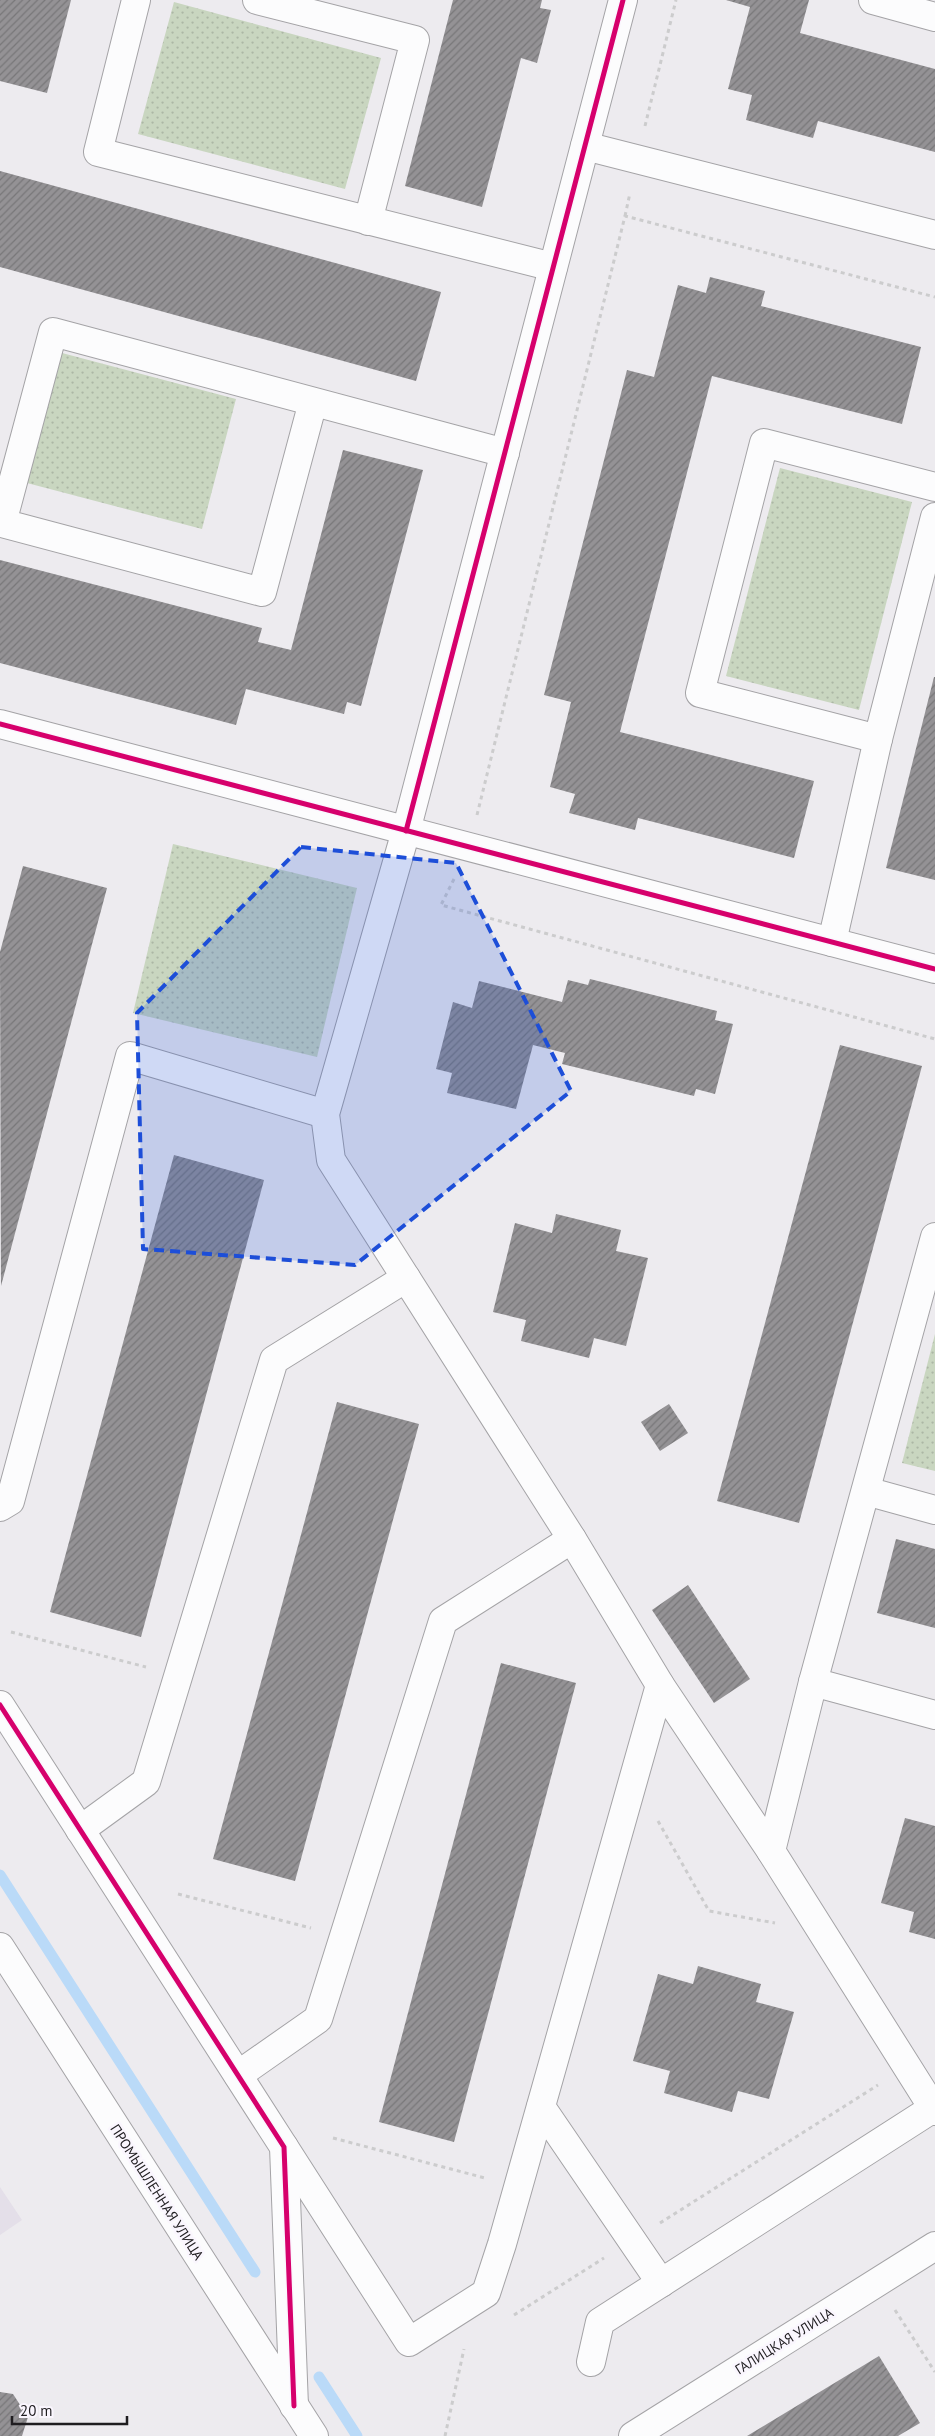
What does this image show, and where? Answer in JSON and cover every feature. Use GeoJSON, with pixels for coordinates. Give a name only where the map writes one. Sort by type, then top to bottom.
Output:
{"type":"FeatureCollection","features":[{"type":"Feature","properties":{"kind":"street"},"geometry":{"type":"LineString","coordinates":[[136,0],[98,152],[553,267]]}},
{"type":"Feature","properties":{"kind":"street"},"geometry":{"type":"LineString","coordinates":[[257,0],[415,40],[368,221]]}},
{"type":"Feature","properties":{"kind":"street"},"geometry":{"type":"LineString","coordinates":[[590,2362],[600,2322],[934,2109],[771,1851],[660,1685],[572,1539],[331,1160],[325,1114],[406,830],[623,0]]}},
{"type":"Feature","properties":{"kind":"street"},"geometry":{"type":"LineString","coordinates":[[873,0],[935,17]]}},
{"type":"Feature","properties":{"kind":"street"},"geometry":{"type":"LineString","coordinates":[[585,146],[935,235]]}},
{"type":"Feature","properties":{"kind":"street"},"geometry":{"type":"LineString","coordinates":[[313,402],[262,592],[2,523],[53,332],[505,453]]}},
{"type":"Feature","properties":{"kind":"street"},"geometry":{"type":"LineString","coordinates":[[878,739],[700,693],[764,443],[935,487]]}},
{"type":"Feature","properties":{"kind":"street"},"geometry":{"type":"LineString","coordinates":[[832,942],[878,739],[935,517]]}},
{"type":"Feature","properties":{"kind":"street"},"geometry":{"type":"LineString","coordinates":[[0,724],[935,969]]}},
{"type":"Feature","properties":{"kind":"street"},"geometry":{"type":"LineString","coordinates":[[0,1507],[10,1501],[130,1056],[325,1114]]}},
{"type":"Feature","properties":{"kind":"street"},"geometry":{"type":"LineString","coordinates":[[771,1851],[813,1682],[935,1237]]}},
{"type":"Feature","properties":{"kind":"street"},"geometry":{"type":"LineString","coordinates":[[80,1830],[146,1782],[274,1360],[406,1278]]}},
{"type":"Feature","properties":{"kind":"street"},"geometry":{"type":"LineString","coordinates":[[866,1490],[935,1510]]}},
{"type":"Feature","properties":{"kind":"street"},"geometry":{"type":"LineString","coordinates":[[238,2075],[318,2019],[443,1621],[572,1539]]}},
{"type":"Feature","properties":{"kind":"street"},"geometry":{"type":"LineString","coordinates":[[813,1682],[935,1715]]}},
{"type":"Feature","properties":{"kind":"street"},"geometry":{"type":"LineString","coordinates":[[0,1705],[409,2342],[486,2293],[541,2107],[660,1685]]}},
{"type":"Feature","properties":{"kind":"street","name":"ПРОМЫШЛЕННАЯ УЛИЦА"},"geometry":{"type":"LineString","coordinates":[[0,1947],[314,2436]]}},
{"type":"Feature","properties":{"kind":"street"},"geometry":{"type":"LineString","coordinates":[[541,2107],[661,2283]]}},
{"type":"Feature","properties":{"kind":"street"},"geometry":{"type":"LineString","coordinates":[[284,2147],[294,2406]]}},
{"type":"Feature","properties":{"kind":"street","name":"ГАЛИЦКАЯ УЛИЦА"},"geometry":{"type":"LineString","coordinates":[[633,2436],[935,2246]]}},
{"type":"Feature","properties":{"kind":"path"},"geometry":{"type":"LineString","coordinates":[[676,0],[637,159],[626,216],[469,846],[441,905],[935,1039]]}},
{"type":"Feature","properties":{"kind":"path"},"geometry":{"type":"LineString","coordinates":[[626,216],[935,297]]}},
{"type":"Feature","properties":{"kind":"path"},"geometry":{"type":"LineString","coordinates":[[11,1632],[178,1676]]}},
{"type":"Feature","properties":{"kind":"path"},"geometry":{"type":"LineString","coordinates":[[634,1779],[709,1911],[778,1923]]}},
{"type":"Feature","properties":{"kind":"path"},"geometry":{"type":"LineString","coordinates":[[178,1894],[344,1937]]}},
{"type":"Feature","properties":{"kind":"path"},"geometry":{"type":"LineString","coordinates":[[874,2076],[879,2084]]}},
{"type":"Feature","properties":{"kind":"path"},"geometry":{"type":"LineString","coordinates":[[333,2138],[518,2186]]}},
{"type":"Feature","properties":{"kind":"path"},"geometry":{"type":"LineString","coordinates":[[895,2309],[935,2372]]}},
{"type":"Feature","properties":{"kind":"highlighted area"},"geometry":{"type":"Polygon","coordinates":[[[301,847],[456,863],[571,1091],[355,1265],[143,1249],[137,1013],[301,847]]]}},
{"type":"Feature","properties":{"kind":"shaded area"},"geometry":{"type":"Polygon","coordinates":[[[0,2187],[22,2220],[0,2235],[0,2187]]]}},
{"type":"Feature","properties":{"kind":"green space"},"geometry":{"type":"Polygon","coordinates":[[[174,2],[381,58],[345,189],[138,134],[174,2]]]}},
{"type":"Feature","properties":{"kind":"green space"},"geometry":{"type":"Polygon","coordinates":[[[62,353],[236,399],[202,529],[27,483],[62,353]]]}},
{"type":"Feature","properties":{"kind":"green space"},"geometry":{"type":"Polygon","coordinates":[[[780,468],[912,502],[859,710],[726,676],[780,468]]]}},
{"type":"Feature","properties":{"kind":"green space"},"geometry":{"type":"Polygon","coordinates":[[[173,844],[357,888],[317,1057],[133,1013],[173,844]]]}},
{"type":"Feature","properties":{"kind":"green space"},"geometry":{"type":"Polygon","coordinates":[[[935,1334],[935,1471],[902,1463],[935,1334]]]}},
{"type":"Feature","properties":{"kind":"building"},"geometry":{"type":"Polygon","coordinates":[[[0,0],[71,0],[47,93],[0,81],[0,0]]]}},
{"type":"Feature","properties":{"kind":"building"},"geometry":{"type":"Polygon","coordinates":[[[453,0],[542,0],[540,8],[551,10],[537,63],[521,58],[482,207],[405,186],[453,0]]]}},
{"type":"Feature","properties":{"kind":"building"},"geometry":{"type":"Polygon","coordinates":[[[726,0],[809,0],[800,33],[935,69],[935,152],[818,121],[813,138],[746,120],[752,95],[728,89],[750,7],[726,0]]]}},
{"type":"Feature","properties":{"kind":"building"},"geometry":{"type":"Polygon","coordinates":[[[0,171],[441,292],[416,381],[0,267],[0,171]]]}},
{"type":"Feature","properties":{"kind":"building"},"geometry":{"type":"Polygon","coordinates":[[[710,277],[765,291],[761,306],[921,347],[902,424],[712,376],[620,732],[814,781],[794,858],[638,818],[635,830],[569,813],[575,794],[550,787],[571,702],[544,695],[627,370],[654,377],[678,285],[706,293],[710,277]]]}},
{"type":"Feature","properties":{"kind":"building"},"geometry":{"type":"Polygon","coordinates":[[[343,450],[423,470],[361,706],[347,702],[344,714],[246,689],[236,725],[0,663],[0,560],[262,628],[258,642],[291,650],[343,450]]]}},
{"type":"Feature","properties":{"kind":"building"},"geometry":{"type":"Polygon","coordinates":[[[935,677],[935,880],[886,868],[935,677]]]}},
{"type":"Feature","properties":{"kind":"building"},"geometry":{"type":"Polygon","coordinates":[[[23,866],[107,888],[1,1286],[0,952],[23,866]]]}},
{"type":"Feature","properties":{"kind":"building"},"geometry":{"type":"Polygon","coordinates":[[[590,979],[717,1011],[715,1020],[733,1024],[715,1094],[696,1089],[694,1096],[562,1064],[565,1053],[533,1045],[516,1109],[447,1093],[452,1073],[436,1069],[453,1002],[472,1008],[479,981],[562,1002],[568,980],[588,985],[590,979]]]}},
{"type":"Feature","properties":{"kind":"building"},"geometry":{"type":"Polygon","coordinates":[[[840,1045],[922,1066],[799,1523],[717,1501],[840,1045]]]}},
{"type":"Feature","properties":{"kind":"building"},"geometry":{"type":"Polygon","coordinates":[[[174,1155],[264,1180],[141,1637],[50,1612],[174,1155]]]}},
{"type":"Feature","properties":{"kind":"building"},"geometry":{"type":"Polygon","coordinates":[[[556,1214],[621,1230],[616,1251],[648,1258],[626,1346],[594,1338],[589,1358],[521,1341],[526,1320],[493,1312],[515,1223],[552,1233],[556,1214]]]}},
{"type":"Feature","properties":{"kind":"building"},"geometry":{"type":"Polygon","coordinates":[[[337,1402],[419,1424],[295,1881],[213,1859],[337,1402]]]}},
{"type":"Feature","properties":{"kind":"building"},"geometry":{"type":"Polygon","coordinates":[[[669,1404],[688,1433],[660,1451],[641,1422],[669,1404]]]}},
{"type":"Feature","properties":{"kind":"building"},"geometry":{"type":"Polygon","coordinates":[[[896,1539],[935,1549],[935,1628],[877,1613],[896,1539]]]}},
{"type":"Feature","properties":{"kind":"building"},"geometry":{"type":"Polygon","coordinates":[[[688,1585],[750,1679],[714,1703],[652,1610],[688,1585]]]}},
{"type":"Feature","properties":{"kind":"building"},"geometry":{"type":"Polygon","coordinates":[[[501,1663],[576,1683],[454,2142],[379,2122],[501,1663]]]}},
{"type":"Feature","properties":{"kind":"building"},"geometry":{"type":"Polygon","coordinates":[[[905,1818],[935,1826],[935,1939],[909,1932],[914,1912],[881,1903],[905,1818]]]}},
{"type":"Feature","properties":{"kind":"building"},"geometry":{"type":"Polygon","coordinates":[[[698,1966],[761,1984],[756,2002],[794,2012],[769,2099],[738,2091],[732,2112],[664,2093],[670,2071],[633,2061],[658,1974],[693,1984],[698,1966]]]}},
{"type":"Feature","properties":{"kind":"building"},"geometry":{"type":"Polygon","coordinates":[[[879,2356],[920,2423],[898,2436],[747,2436],[879,2356]]]}},
{"type":"Feature","properties":{"kind":"building"},"geometry":{"type":"Polygon","coordinates":[[[0,2392],[13,2394],[28,2417],[22,2436],[0,2436],[0,2392]]]}},
{"type":"Feature","properties":{"kind":"waterway"},"geometry":{"type":"LineString","coordinates":[[0,1875],[255,2272]]}},
{"type":"Feature","properties":{"kind":"waterway"},"geometry":{"type":"LineString","coordinates":[[319,2377],[357,2436]]}},
{"type":"Feature","properties":{"kind":"cycle path"},"geometry":{"type":"LineString","coordinates":[[406,831],[623,0]]}},
{"type":"Feature","properties":{"kind":"cycle path"},"geometry":{"type":"LineString","coordinates":[[0,724],[935,969]]}},
{"type":"Feature","properties":{"kind":"cycle path"},"geometry":{"type":"LineString","coordinates":[[0,1705],[284,2147],[294,2406]]}}]}
